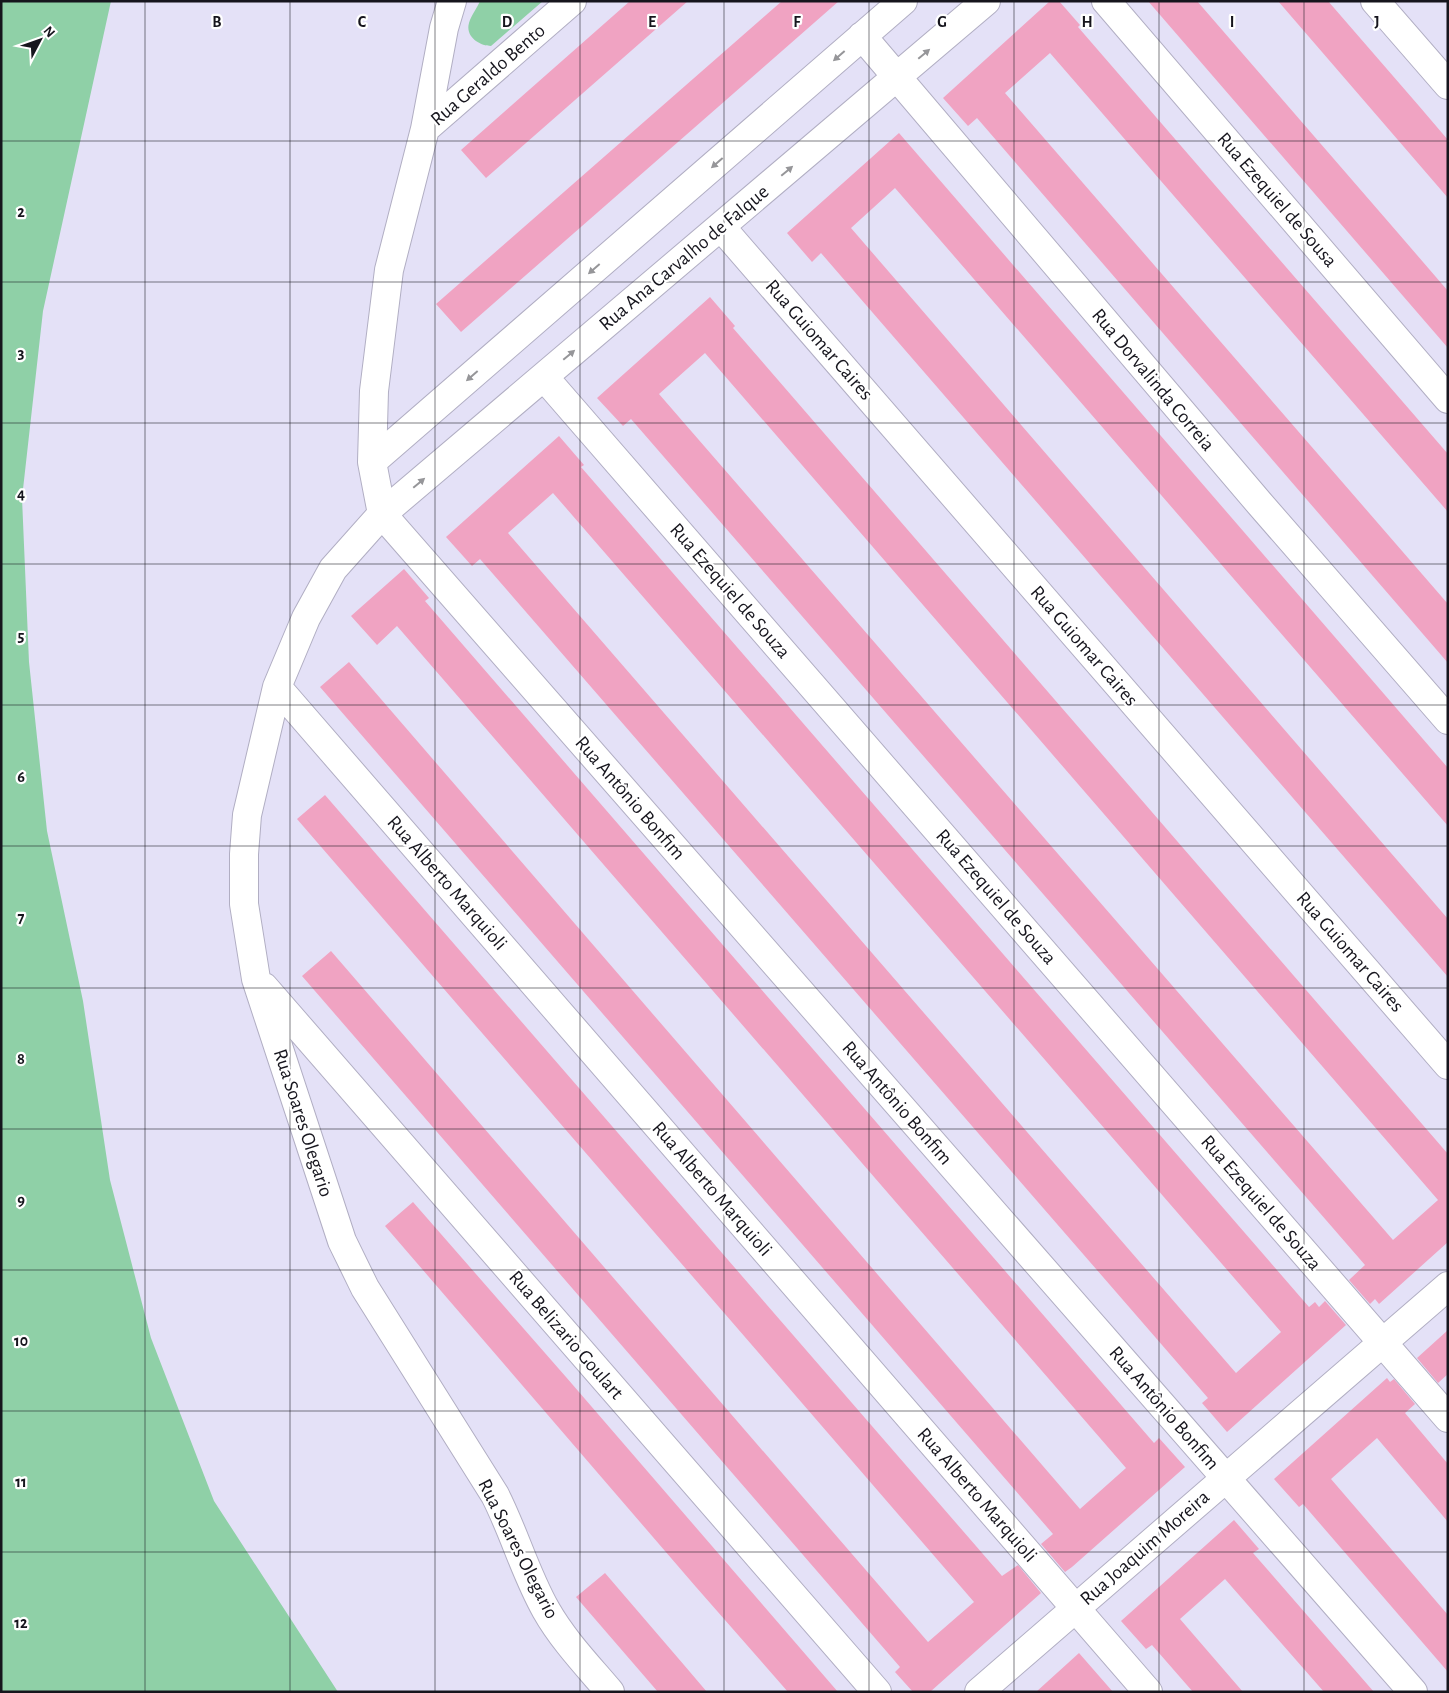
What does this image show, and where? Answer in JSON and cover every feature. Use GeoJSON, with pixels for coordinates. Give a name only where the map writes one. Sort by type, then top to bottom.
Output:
{"type":"FeatureCollection","features":[{"type":"Feature","properties":{"kind":"street"},"geometry":{"type":"LineString","coordinates":[[382,514],[372,462],[374,391],[389,270],[425,129],[444,28],[452,1]]}},
{"type":"Feature","properties":{"kind":"street","name":"Rua Geraldo Bento"},"geometry":{"type":"LineString","coordinates":[[425,129],[572,1]]}},
{"type":"Feature","properties":{"kind":"street"},"geometry":{"type":"LineString","coordinates":[[372,462],[903,1]]}},
{"type":"Feature","properties":{"kind":"street","name":"Rua Ana Carvalho de Falque"},"geometry":{"type":"LineString","coordinates":[[382,514],[986,1]]}},
{"type":"Feature","properties":{"kind":"street","name":"Rua Ezequiel de Sousa"},"geometry":{"type":"LineString","coordinates":[[1106,1],[1448,399]]}},
{"type":"Feature","properties":{"kind":"street"},"geometry":{"type":"LineString","coordinates":[[1375,1],[1448,85]]}},
{"type":"Feature","properties":{"kind":"street","name":"Rua Dorvalinda Correia"},"geometry":{"type":"LineString","coordinates":[[862,36],[896,78],[1448,720]]}},
{"type":"Feature","properties":{"kind":"street","name":"Rua Guiomar Caires"},"geometry":{"type":"LineString","coordinates":[[721,227],[1448,1065]]}},
{"type":"Feature","properties":{"kind":"street","name":"Rua Ezequiel de Souza"},"geometry":{"type":"LineString","coordinates":[[544,377],[1448,1418]]}},
{"type":"Feature","properties":{"kind":"street","name":"Rua Soares Olegario"},"geometry":{"type":"LineString","coordinates":[[382,514],[333,569],[306,618],[277,687],[247,814],[244,854],[244,904],[256,979],[342,1241],[365,1288],[494,1494],[510,1525],[531,1580],[547,1611],[610,1692]]}},
{"type":"Feature","properties":{"kind":"street","name":"Rua Antônio Bonfim"},"geometry":{"type":"LineString","coordinates":[[382,514],[1413,1692]]}},
{"type":"Feature","properties":{"kind":"street","name":"Rua Alberto Marquioli"},"geometry":{"type":"LineString","coordinates":[[277,687],[1148,1692]]}},
{"type":"Feature","properties":{"kind":"street","name":"Rua Belizario Goulart"},"geometry":{"type":"LineString","coordinates":[[256,979],[877,1692]]}},
{"type":"Feature","properties":{"kind":"street","name":"Rua Joaquim Moreira"},"geometry":{"type":"LineString","coordinates":[[979,1692],[1448,1286]]}},
{"type":"Feature","properties":{"kind":"green space"},"geometry":{"type":"Polygon","coordinates":[[[1,1],[111,1],[43,311],[22,498],[29,662],[47,831],[83,1001],[110,1180],[151,1338],[214,1501],[338,1692],[1,1692],[1,1]]]}},
{"type":"Feature","properties":{"kind":"green space"},"geometry":{"type":"Polygon","coordinates":[[[480,1],[543,1],[491,46],[487,46],[474,40],[468,28],[480,1]]]}},
{"type":"Feature","properties":{"kind":"building"},"geometry":{"type":"Polygon","coordinates":[[[630,1],[688,1],[486,178],[461,150],[630,1]]]}},
{"type":"Feature","properties":{"kind":"building"},"geometry":{"type":"Polygon","coordinates":[[[782,1],[839,1],[461,332],[436,304],[782,1]]]}},
{"type":"Feature","properties":{"kind":"building"},"geometry":{"type":"Polygon","coordinates":[[[1050,1],[1059,1],[1080,25],[1078,27],[1448,454],[1448,512],[1050,53],[1005,93],[1448,604],[1448,663],[977,118],[968,126],[943,98],[1050,1]]]}},
{"type":"Feature","properties":{"kind":"building"},"geometry":{"type":"Polygon","coordinates":[[[1148,1],[1197,1],[1398,233],[1448,291],[1448,348],[1148,1]]]}},
{"type":"Feature","properties":{"kind":"building"},"geometry":{"type":"Polygon","coordinates":[[[1278,1],[1328,1],[1419,106],[1448,140],[1448,198],[1278,1]]]}},
{"type":"Feature","properties":{"kind":"building"},"geometry":{"type":"Polygon","coordinates":[[[899,133],[1448,768],[1448,826],[895,188],[851,228],[1448,919],[1448,977],[821,253],[812,262],[787,233],[899,133]]]}},
{"type":"Feature","properties":{"kind":"building"},"geometry":{"type":"Polygon","coordinates":[[[710,297],[735,326],[733,328],[1448,1154],[1448,1242],[1379,1304],[1375,1299],[1370,1304],[1349,1280],[1365,1265],[631,419],[623,426],[597,398],[710,297]],[[705,353],[659,394],[1393,1240],[1438,1200],[705,353]]]}},
{"type":"Feature","properties":{"kind":"building"},"geometry":{"type":"Polygon","coordinates":[[[559,436],[584,465],[581,467],[1309,1307],[1315,1302],[1319,1307],[1325,1301],[1346,1325],[1227,1432],[1202,1403],[1208,1398],[480,559],[472,566],[446,537],[559,436]],[[553,493],[508,533],[1236,1373],[1281,1332],[553,493]]]}},
{"type":"Feature","properties":{"kind":"building"},"geometry":{"type":"Polygon","coordinates":[[[404,569],[429,598],[425,601],[1154,1443],[1159,1438],[1185,1467],[1065,1572],[1041,1544],[1053,1534],[320,687],[349,662],[1080,1509],[1126,1468],[397,626],[377,645],[351,616],[404,569]]]}},
{"type":"Feature","properties":{"kind":"building"},"geometry":{"type":"Polygon","coordinates":[[[325,795],[1002,1576],[1018,1565],[1041,1593],[930,1692],[913,1692],[895,1672],[900,1667],[302,976],[331,951],[928,1642],[974,1602],[297,819],[325,795]]]}},
{"type":"Feature","properties":{"kind":"building"},"geometry":{"type":"Polygon","coordinates":[[[413,1202],[838,1692],[788,1692],[696,1587],[385,1226],[413,1202]]]}},
{"type":"Feature","properties":{"kind":"building"},"geometry":{"type":"Polygon","coordinates":[[[1448,1330],[1448,1374],[1438,1383],[1417,1358],[1448,1330]]]}},
{"type":"Feature","properties":{"kind":"building"},"geometry":{"type":"Polygon","coordinates":[[[1387,1378],[1390,1382],[1394,1379],[1415,1404],[1405,1413],[1448,1464],[1448,1522],[1377,1438],[1331,1479],[1448,1615],[1448,1672],[1303,1504],[1299,1507],[1274,1479],[1387,1378]]]}},
{"type":"Feature","properties":{"kind":"building"},"geometry":{"type":"Polygon","coordinates":[[[1234,1520],[1259,1549],[1253,1553],[1374,1692],[1324,1692],[1225,1579],[1180,1619],[1243,1692],[1193,1692],[1152,1645],[1146,1649],[1121,1621],[1234,1520]]]}},
{"type":"Feature","properties":{"kind":"building"},"geometry":{"type":"Polygon","coordinates":[[[605,1573],[707,1692],[658,1692],[576,1597],[605,1573]]]}},
{"type":"Feature","properties":{"kind":"building"},"geometry":{"type":"Polygon","coordinates":[[[1079,1653],[1113,1692],[1036,1692],[1068,1663],[1079,1653]]]}}]}
